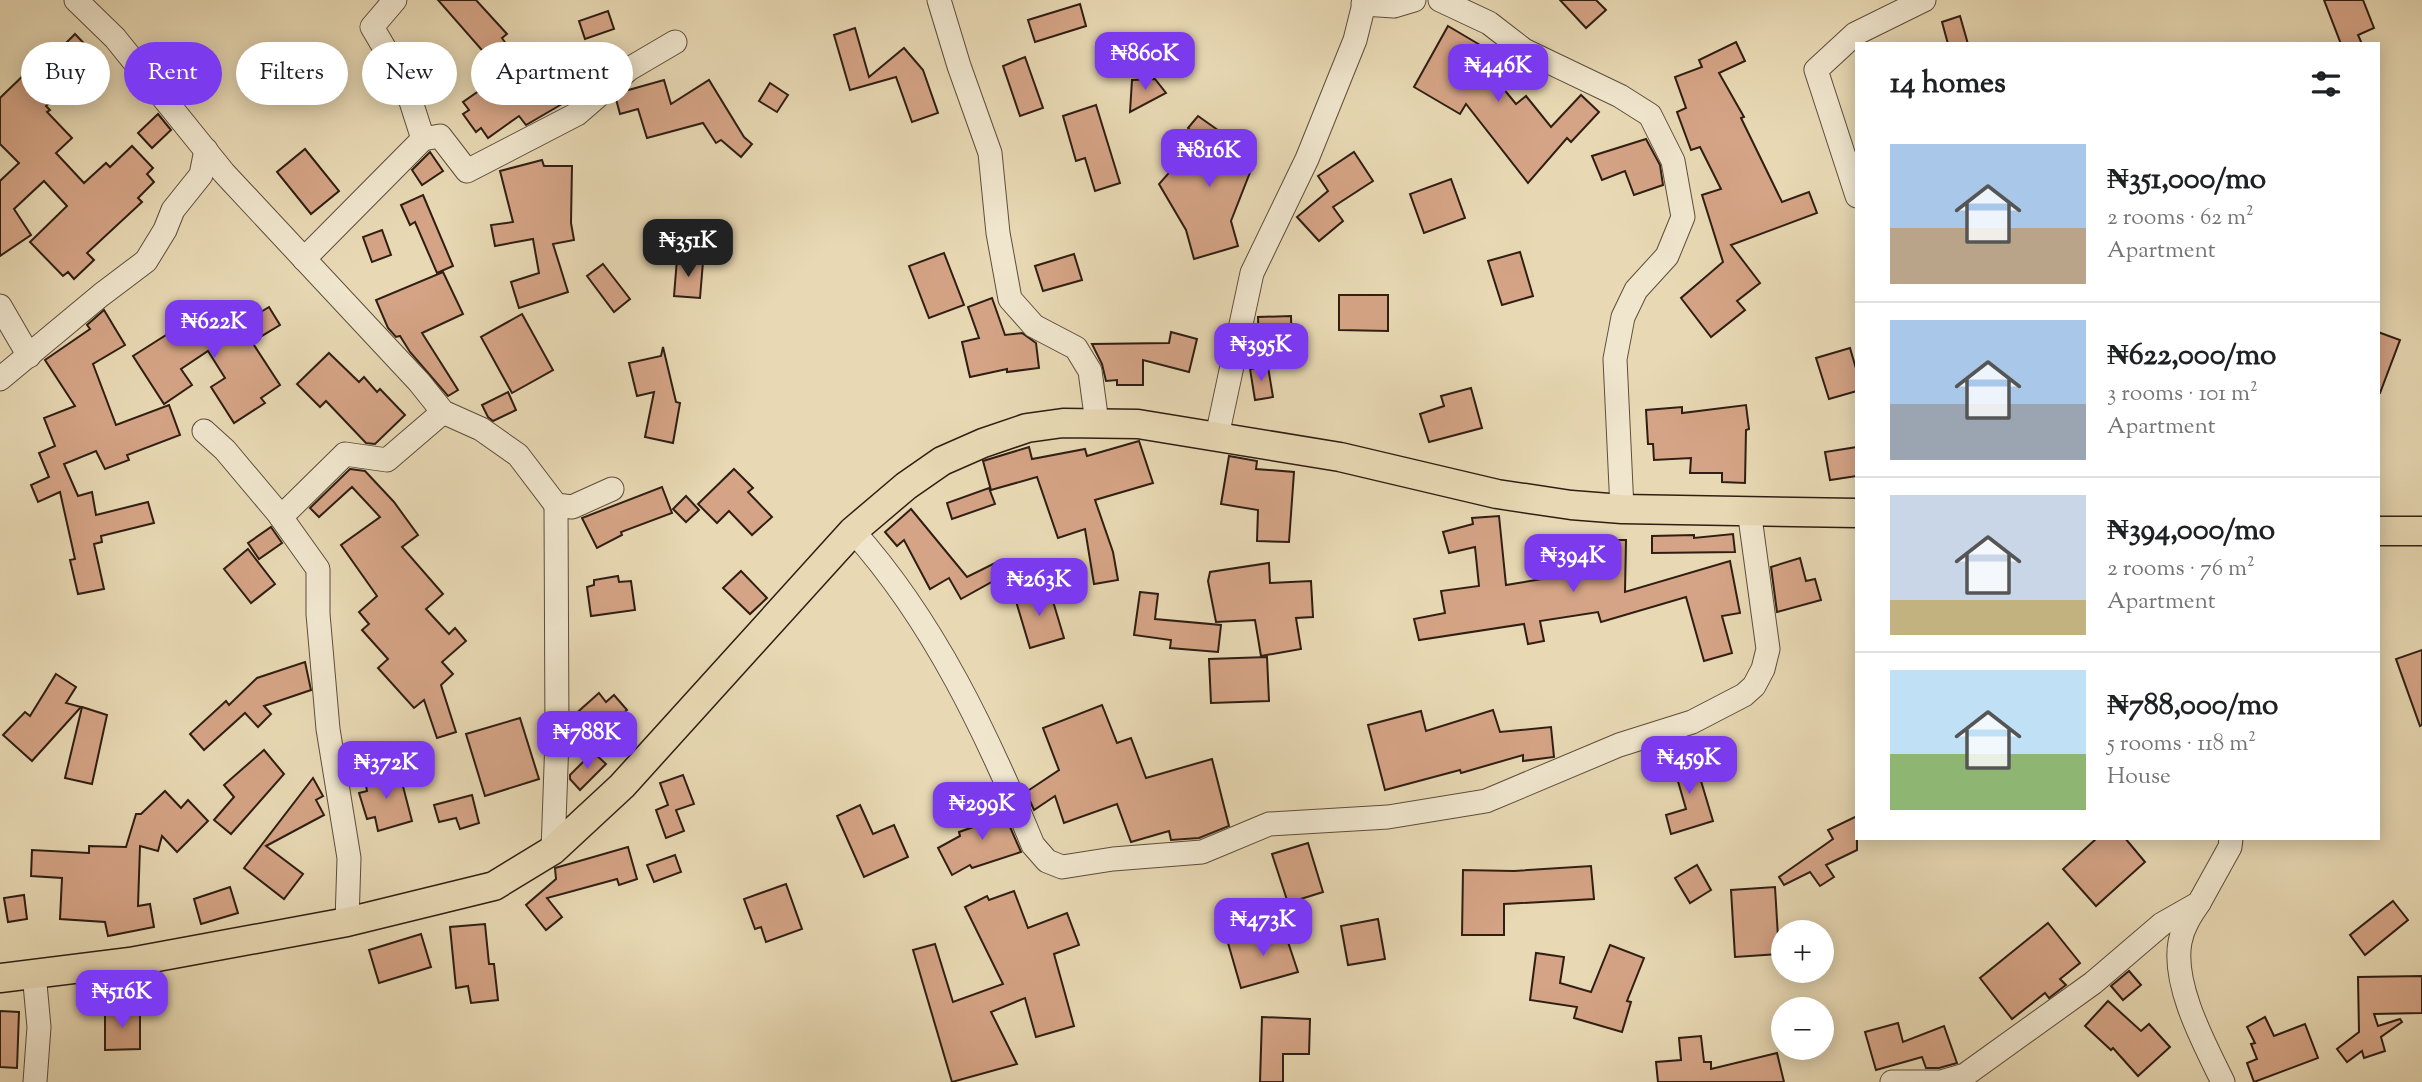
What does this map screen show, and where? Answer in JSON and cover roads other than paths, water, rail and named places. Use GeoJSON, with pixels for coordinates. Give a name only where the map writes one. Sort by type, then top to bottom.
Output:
{"type":"FeatureCollection","features":[{"type":"Feature","properties":{"kind":"main road"},"geometry":{"type":"LineString","coordinates":[[0,978],[130,962],[347,922],[494,886],[553,850],[622,786],[853,531],[906,486],[942,461],[1027,428],[1063,423],[1138,424],[1340,457],[1497,494],[1570,505],[1622,509],[1855,513]]}},
{"type":"Feature","properties":{"kind":"main road"},"geometry":{"type":"LineString","coordinates":[[2380,531],[2422,531]]}},
{"type":"Feature","properties":{"kind":"street"},"geometry":{"type":"LineString","coordinates":[[76,0],[115,38],[206,150],[419,382],[443,412],[481,429],[518,455],[556,505],[557,739],[553,850]]}},
{"type":"Feature","properties":{"kind":"street"},"geometry":{"type":"LineString","coordinates":[[395,0],[372,27],[405,83],[423,139]]}},
{"type":"Feature","properties":{"kind":"street"},"geometry":{"type":"LineString","coordinates":[[939,0],[990,153],[998,233],[1010,299],[1034,326],[1076,348],[1090,371],[1097,423]]}},
{"type":"Feature","properties":{"kind":"street"},"geometry":{"type":"LineString","coordinates":[[1217,436],[1252,273],[1307,159],[1354,40],[1364,2],[1394,6],[1414,0]]}},
{"type":"Feature","properties":{"kind":"street"},"geometry":{"type":"LineString","coordinates":[[1440,0],[1489,23],[1524,50],[1620,96],[1650,115],[1672,161],[1683,217],[1667,256],[1636,290],[1623,317],[1615,359],[1622,509]]}},
{"type":"Feature","properties":{"kind":"street"},"geometry":{"type":"LineString","coordinates":[[1855,190],[1816,71],[1855,34],[1924,0]]}},
{"type":"Feature","properties":{"kind":"street"},"geometry":{"type":"LineString","coordinates":[[304,259],[423,139],[440,136],[467,171],[577,114],[629,69],[675,42]]}},
{"type":"Feature","properties":{"kind":"street"},"geometry":{"type":"LineString","coordinates":[[0,379],[146,261],[165,230],[173,210],[201,175],[206,150]]}},
{"type":"Feature","properties":{"kind":"street"},"geometry":{"type":"LineString","coordinates":[[0,306],[29,356]]}},
{"type":"Feature","properties":{"kind":"street"},"geometry":{"type":"LineString","coordinates":[[281,517],[345,454],[387,460],[443,412]]}},
{"type":"Feature","properties":{"kind":"street"},"geometry":{"type":"LineString","coordinates":[[204,431],[225,450],[281,517],[318,569],[318,614],[328,729],[349,858],[347,922]]}},
{"type":"Feature","properties":{"kind":"street"},"geometry":{"type":"LineString","coordinates":[[556,505],[572,507],[612,489]]}},
{"type":"Feature","properties":{"kind":"street"},"geometry":{"type":"LineString","coordinates":[[853,531],[882,563],[965,694],[1033,845],[1047,861],[1062,867],[1113,859],[1202,852],[1269,824],[1388,817],[1486,801],[1619,745],[1692,722],[1744,695],[1754,686],[1763,669],[1768,649],[1749,510]]}},
{"type":"Feature","properties":{"kind":"street"},"geometry":{"type":"LineString","coordinates":[[2223,1082],[2201,1037],[2180,974],[2179,944],[2185,924],[2230,847],[2231,840]]}},
{"type":"Feature","properties":{"kind":"street"},"geometry":{"type":"LineString","coordinates":[[1892,1082],[1941,1082],[1965,1075],[2093,983],[2162,924],[2199,903]]}},
{"type":"Feature","properties":{"kind":"street"},"geometry":{"type":"LineString","coordinates":[[34,973],[39,1027],[34,1082]]}}]}
